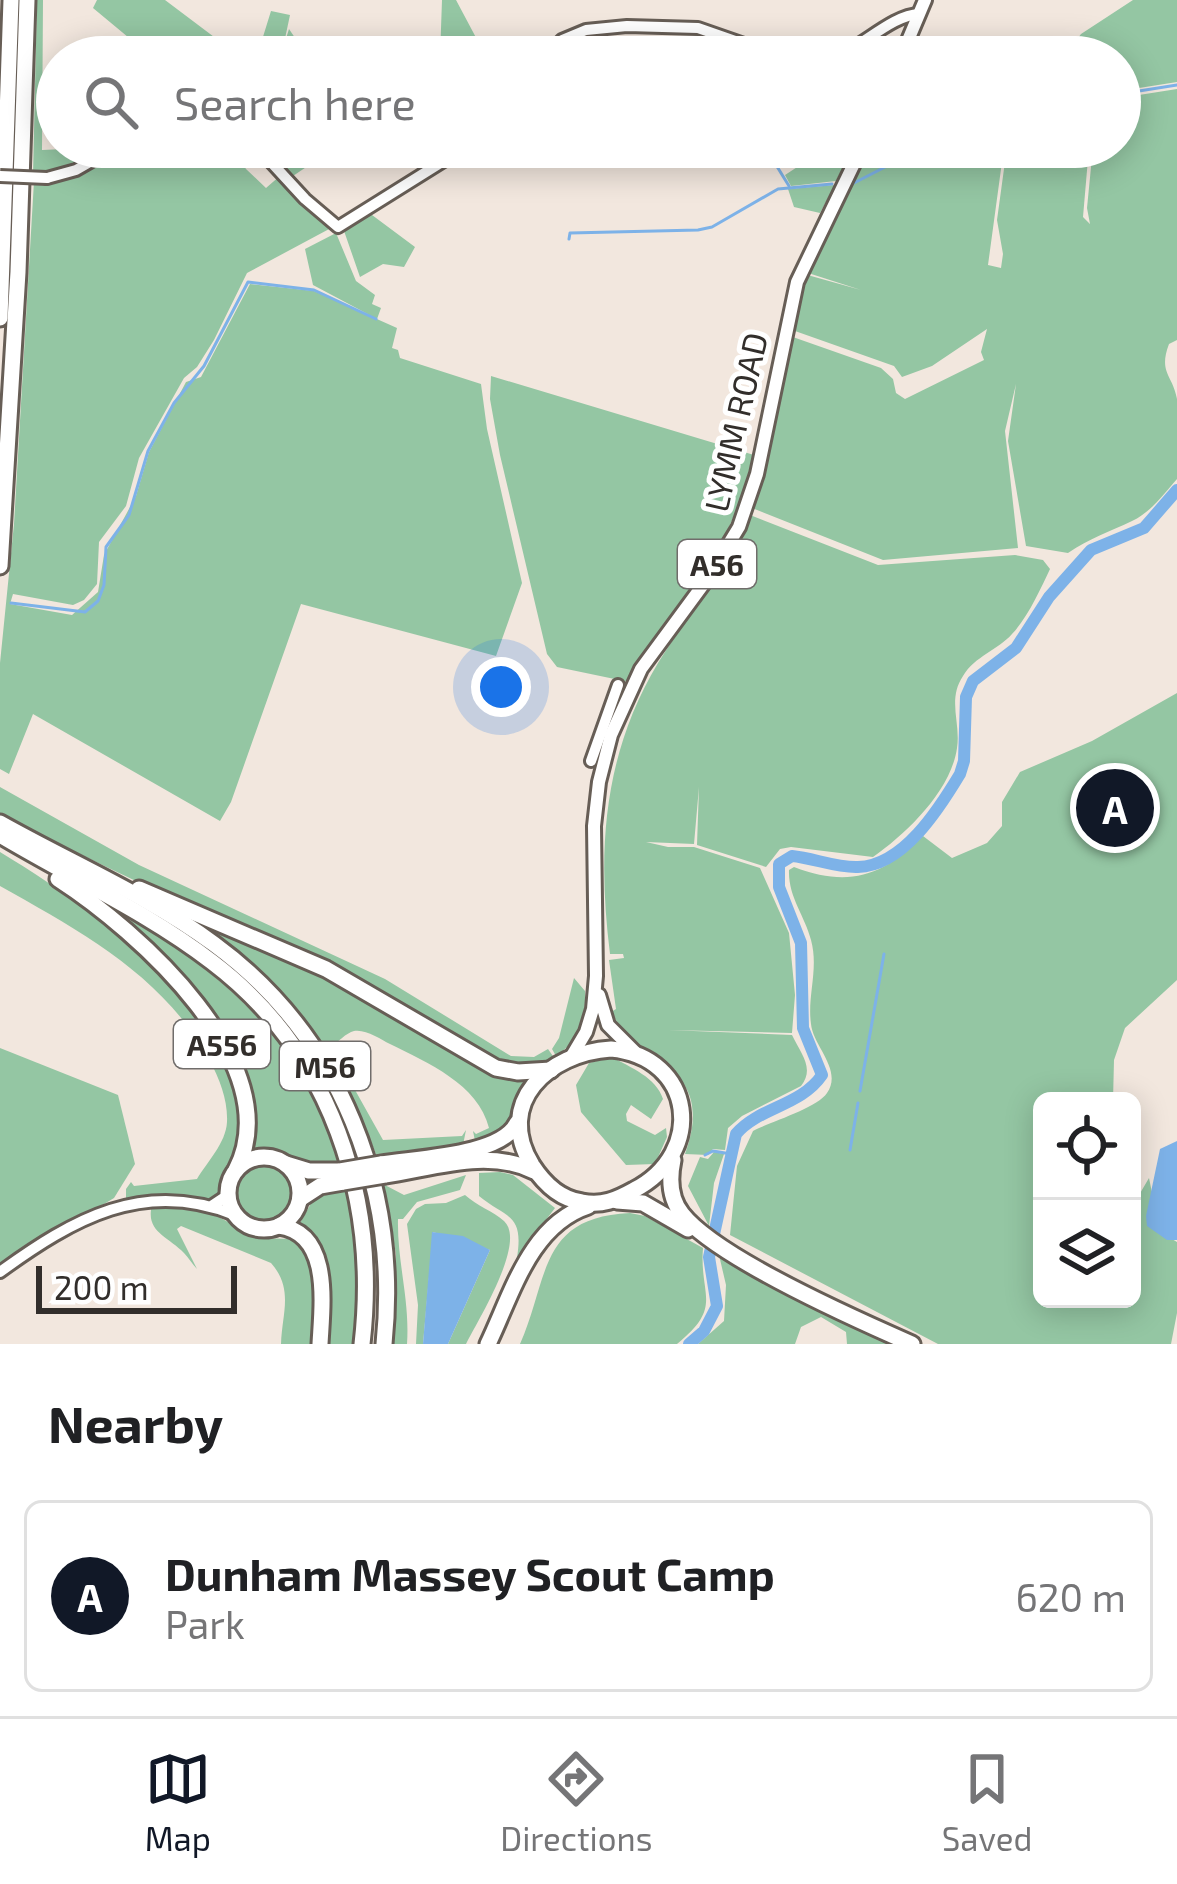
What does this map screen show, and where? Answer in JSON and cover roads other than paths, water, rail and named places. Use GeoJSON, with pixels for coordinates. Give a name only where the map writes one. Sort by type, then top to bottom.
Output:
{"type":"FeatureCollection","features":[{"type":"Feature","properties":{"kind":"highway"},"geometry":{"type":"LineString","coordinates":[[0,318],[11,0]]}},
{"type":"Feature","properties":{"kind":"highway"},"geometry":{"type":"LineString","coordinates":[[0,566],[18,272],[27,0]]}},
{"type":"Feature","properties":{"kind":"highway"},"geometry":{"type":"LineString","coordinates":[[0,823],[108,882],[176,904],[326,969],[496,1068],[554,1070]]}},
{"type":"Feature","properties":{"kind":"highway","name":"M56"},"geometry":{"type":"LineString","coordinates":[[0,835],[202,954],[273,1018],[307,1064],[336,1121],[353,1178],[364,1247],[362,1344]]}},
{"type":"Feature","properties":{"kind":"highway","name":"A556"},"geometry":{"type":"LineString","coordinates":[[0,845],[118,922],[199,1010],[245,1092],[248,1133],[236,1170]]}},
{"type":"Feature","properties":{"kind":"highway","name":"M56"},"geometry":{"type":"LineString","coordinates":[[108,882],[189,928],[239,964],[281,1005],[319,1056],[351,1114],[373,1175],[387,1266],[384,1344]]}},
{"type":"Feature","properties":{"kind":"highway"},"geometry":{"type":"LineString","coordinates":[[383,1170],[490,1146],[511,1134],[531,1087],[570,1059],[604,1049],[638,1055]]}},
{"type":"Feature","properties":{"kind":"highway","name":"A56"},"geometry":{"type":"LineString","coordinates":[[638,1055],[658,1068],[680,1101],[682,1127],[670,1179],[674,1199],[698,1232]]}},
{"type":"Feature","properties":{"kind":"highway"},"geometry":{"type":"LineString","coordinates":[[518,1120],[520,1145],[537,1172],[567,1198],[643,1202],[912,1344]]}},
{"type":"Feature","properties":{"kind":"highway"},"geometry":{"type":"LineString","coordinates":[[488,1344],[540,1239],[567,1215],[657,1177],[675,1152]]}},
{"type":"Feature","properties":{"kind":"highway"},"geometry":{"type":"LineString","coordinates":[[320,1344],[320,1276],[315,1252],[297,1231],[279,1226],[258,1229],[221,1200],[236,1170],[263,1156],[309,1172],[341,1176],[494,1159],[537,1172]]}},
{"type":"Feature","properties":{"kind":"highway"},"geometry":{"type":"LineString","coordinates":[[279,1226],[295,1211],[300,1198],[296,1178],[283,1162]]}},
{"type":"Feature","properties":{"kind":"highway"},"geometry":{"type":"LineString","coordinates":[[300,1198],[341,1176]]}},
{"type":"Feature","properties":{"kind":"main road"},"geometry":{"type":"LineString","coordinates":[[910,36],[925,0]]}},
{"type":"Feature","properties":{"kind":"main road","name":"LYMM ROAD"},"geometry":{"type":"LineString","coordinates":[[570,1059],[589,1026],[596,976],[593,826],[598,782],[611,735],[641,669],[708,578],[739,526],[757,474],[797,281],[852,168]]}},
{"type":"Feature","properties":{"kind":"main road","name":"LYMM ROAD"},"geometry":{"type":"LineString","coordinates":[[596,976],[608,1025],[638,1055]]}},
{"type":"Feature","properties":{"kind":"street"},"geometry":{"type":"LineString","coordinates":[[876,36],[905,16],[919,14]]}},
{"type":"Feature","properties":{"kind":"street"},"geometry":{"type":"LineString","coordinates":[[572,36],[627,26],[698,28],[721,36]]}},
{"type":"Feature","properties":{"kind":"street"},"geometry":{"type":"LineString","coordinates":[[0,176],[47,178],[79,168]]}},
{"type":"Feature","properties":{"kind":"street"},"geometry":{"type":"LineString","coordinates":[[276,168],[338,227],[432,168]]}},
{"type":"Feature","properties":{"kind":"street"},"geometry":{"type":"LineString","coordinates":[[591,761],[618,685]]}},
{"type":"Feature","properties":{"kind":"street"},"geometry":{"type":"LineString","coordinates":[[0,1272],[101,1210],[221,1200]]}},
{"type":"Feature","properties":{"kind":"water"},"geometry":{"type":"Polygon","coordinates":[[[1177,1141],[1177,1240],[1167,1240],[1147,1226],[1146,1216],[1160,1149],[1177,1141]]]}},
{"type":"Feature","properties":{"kind":"water"},"geometry":{"type":"Polygon","coordinates":[[[432,1232],[463,1236],[490,1250],[448,1344],[423,1344],[432,1232]]]}},
{"type":"Feature","properties":{"kind":"waterway"},"geometry":{"type":"LineString","coordinates":[[1141,91],[1177,85]]}},
{"type":"Feature","properties":{"kind":"waterway"},"geometry":{"type":"LineString","coordinates":[[778,168],[789,186]]}},
{"type":"Feature","properties":{"kind":"waterway"},"geometry":{"type":"LineString","coordinates":[[852,184],[883,168]]}},
{"type":"Feature","properties":{"kind":"waterway"},"geometry":{"type":"LineString","coordinates":[[569,239],[570,233],[698,230],[712,227],[778,189],[832,184]]}},
{"type":"Feature","properties":{"kind":"waterway"},"geometry":{"type":"LineString","coordinates":[[11,603],[85,612],[98,601],[106,547],[129,515],[148,451],[174,403],[204,366],[248,282],[314,290],[376,319]]}},
{"type":"Feature","properties":{"kind":"waterway"},"geometry":{"type":"LineString","coordinates":[[689,1344],[704,1331],[717,1306],[709,1257],[736,1134],[803,1094],[822,1075],[803,1028],[801,943],[779,887],[779,864],[792,856],[858,867],[890,857],[905,846],[960,774],[966,697],[973,681],[1016,648],[1049,597],[1091,550],[1144,528],[1177,490]]}},
{"type":"Feature","properties":{"kind":"waterway"},"geometry":{"type":"LineString","coordinates":[[860,1091],[884,954]]}},
{"type":"Feature","properties":{"kind":"waterway"},"geometry":{"type":"LineString","coordinates":[[850,1150],[858,1103]]}},
{"type":"Feature","properties":{"kind":"waterway"},"geometry":{"type":"LineString","coordinates":[[705,1155],[713,1151],[731,1154]]}},
{"type":"Feature","properties":{"kind":"place","name":"Dunham Massey Scout Camp"},"geometry":{"type":"Point","coordinates":[1115,808]}}]}
